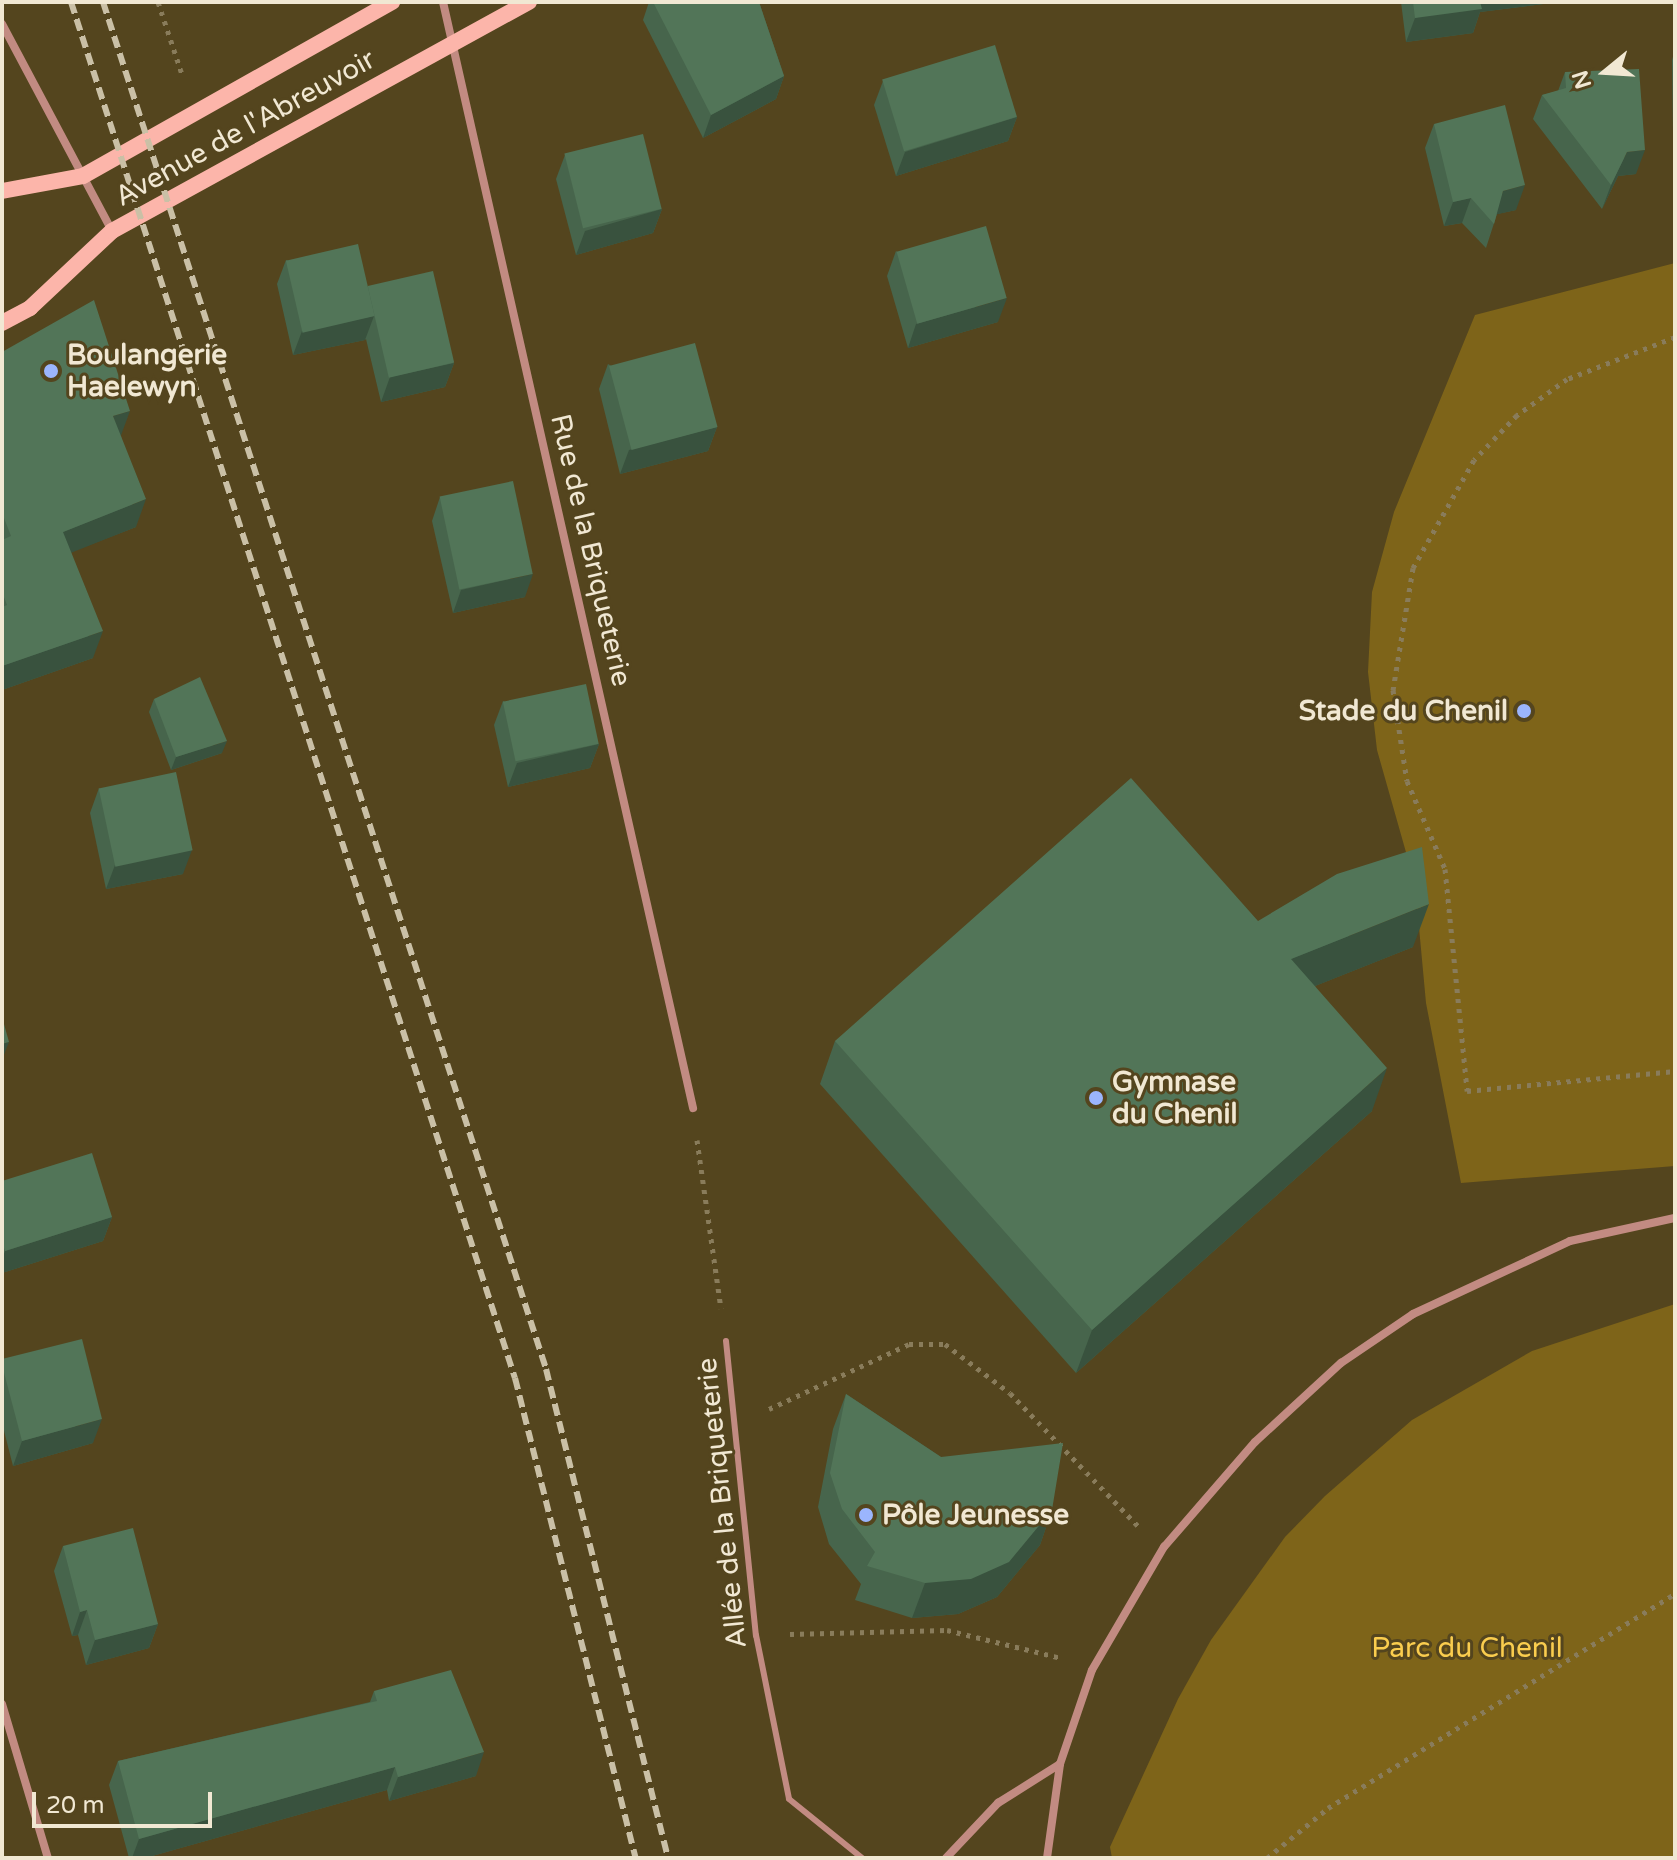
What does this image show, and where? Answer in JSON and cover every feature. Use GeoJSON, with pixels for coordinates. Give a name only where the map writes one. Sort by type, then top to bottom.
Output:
{"type":"FeatureCollection","features":[{"type":"Feature","properties":{"kind":"street","name":"Avenue de l'Abreuvoir"},"geometry":{"type":"LineString","coordinates":[[2,191],[83,176],[392,2]]}},
{"type":"Feature","properties":{"kind":"street","name":"Rue de la Briqueterie"},"geometry":{"type":"LineString","coordinates":[[443,2],[456,42],[693,1108]]}},
{"type":"Feature","properties":{"kind":"street","name":"Avenue de l'Abreuvoir"},"geometry":{"type":"LineString","coordinates":[[2,323],[30,308],[112,231],[529,2]]}},
{"type":"Feature","properties":{"kind":"street"},"geometry":{"type":"LineString","coordinates":[[2,24],[112,231]]}},
{"type":"Feature","properties":{"kind":"street"},"geometry":{"type":"LineString","coordinates":[[1047,1858],[1060,1764],[1092,1670],[1164,1547],[1255,1442],[1341,1363],[1413,1314],[1521,1261],[1570,1241],[1675,1218]]}},
{"type":"Feature","properties":{"kind":"street"},"geometry":{"type":"LineString","coordinates":[[2,1704],[48,1858]]}},
{"type":"Feature","properties":{"kind":"street"},"geometry":{"type":"LineString","coordinates":[[946,1858],[998,1803],[1060,1764]]}},
{"type":"Feature","properties":{"kind":"lane","name":"Allée de la Briqueterie"},"geometry":{"type":"LineString","coordinates":[[726,1341],[756,1635],[789,1799],[862,1858]]}},
{"type":"Feature","properties":{"kind":"path"},"geometry":{"type":"LineString","coordinates":[[158,2],[194,113]]}},
{"type":"Feature","properties":{"kind":"path"},"geometry":{"type":"LineString","coordinates":[[1675,337],[1567,379],[1517,415],[1474,460],[1413,568],[1393,690],[1407,781],[1445,869],[1467,1091],[1675,1071]]}},
{"type":"Feature","properties":{"kind":"path","name":"Allée de la Briqueterie"},"geometry":{"type":"LineString","coordinates":[[693,1108],[726,1341]]}},
{"type":"Feature","properties":{"kind":"path"},"geometry":{"type":"LineString","coordinates":[[734,1425],[909,1344],[945,1344],[1010,1393],[1108,1501]]}},
{"type":"Feature","properties":{"kind":"path"},"geometry":{"type":"LineString","coordinates":[[1267,1858],[1328,1808],[1675,1594]]}},
{"type":"Feature","properties":{"kind":"path"},"geometry":{"type":"LineString","coordinates":[[756,1635],[947,1630],[1034,1648],[1092,1670]]}},
{"type":"Feature","properties":{"kind":"green space","name":"Stade du Chenil"},"geometry":{"type":"Polygon","coordinates":[[[1675,263],[1675,1166],[1461,1183],[1426,1003],[1415,884],[1377,750],[1368,672],[1372,592],[1394,512],[1475,315],[1675,263]]]}},
{"type":"Feature","properties":{"kind":"green space","name":"Parc du Chenil"},"geometry":{"type":"Polygon","coordinates":[[[1675,1304],[1675,1858],[1112,1858],[1110,1847],[1178,1699],[1211,1640],[1285,1537],[1325,1496],[1412,1420],[1532,1351],[1675,1304]]]}},
{"type":"Feature","properties":{"kind":"building"},"geometry":{"type":"Polygon","coordinates":[[[653,2],[759,2],[784,76],[711,115],[653,2]]]}},
{"type":"Feature","properties":{"kind":"building"},"geometry":{"type":"Polygon","coordinates":[[[1413,2],[1480,2],[1482,9],[1415,18],[1413,2]]]}},
{"type":"Feature","properties":{"kind":"building"},"geometry":{"type":"Polygon","coordinates":[[[995,45],[1017,117],[904,151],[882,79],[995,45]]]}},
{"type":"Feature","properties":{"kind":"building"},"geometry":{"type":"Polygon","coordinates":[[[1639,69],[1645,150],[1627,152],[1611,185],[1542,95],[1566,88],[1565,72],[1639,69]]]}},
{"type":"Feature","properties":{"kind":"building"},"geometry":{"type":"Polygon","coordinates":[[[1505,105],[1525,185],[1503,191],[1494,224],[1471,198],[1453,202],[1434,124],[1505,105]]]}},
{"type":"Feature","properties":{"kind":"building"},"geometry":{"type":"Polygon","coordinates":[[[643,134],[662,209],[583,228],[564,154],[643,134]]]}},
{"type":"Feature","properties":{"kind":"building"},"geometry":{"type":"Polygon","coordinates":[[[986,226],[1007,298],[917,324],[897,252],[986,226]]]}},
{"type":"Feature","properties":{"kind":"building"},"geometry":{"type":"Polygon","coordinates":[[[358,244],[375,316],[303,333],[286,261],[358,244]]]}},
{"type":"Feature","properties":{"kind":"building"},"geometry":{"type":"Polygon","coordinates":[[[433,271],[454,363],[389,378],[368,286],[433,271]]]}},
{"type":"Feature","properties":{"kind":"building"},"geometry":{"type":"Polygon","coordinates":[[[94,300],[130,411],[113,416],[146,499],[63,532],[103,631],[2,666],[2,607],[7,605],[2,592],[2,540],[11,536],[2,513],[2,352],[94,300]]]}},
{"type":"Feature","properties":{"kind":"building"},"geometry":{"type":"Polygon","coordinates":[[[695,343],[718,427],[632,450],[609,366],[695,343]]]}},
{"type":"Feature","properties":{"kind":"building"},"geometry":{"type":"Polygon","coordinates":[[[513,481],[533,574],[459,590],[440,497],[513,481]]]}},
{"type":"Feature","properties":{"kind":"building"},"geometry":{"type":"Polygon","coordinates":[[[200,677],[227,741],[176,757],[154,699],[200,677]]]}},
{"type":"Feature","properties":{"kind":"building"},"geometry":{"type":"Polygon","coordinates":[[[586,684],[599,744],[516,761],[503,702],[586,684]]]}},
{"type":"Feature","properties":{"kind":"building"},"geometry":{"type":"Polygon","coordinates":[[[176,772],[193,850],[115,867],[99,788],[176,772]]]}},
{"type":"Feature","properties":{"kind":"building","name":"Gymnase du Chenil"},"geometry":{"type":"Polygon","coordinates":[[[1131,778],[1258,921],[1337,874],[1422,847],[1429,904],[1291,959],[1387,1068],[1092,1330],[835,1041],[1131,778]]]}},
{"type":"Feature","properties":{"kind":"building"},"geometry":{"type":"Polygon","coordinates":[[[2,1017],[9,1042],[2,1044],[2,1017]]]}},
{"type":"Feature","properties":{"kind":"building"},"geometry":{"type":"Polygon","coordinates":[[[92,1153],[112,1217],[5,1251],[2,1242],[2,1181],[92,1153]]]}},
{"type":"Feature","properties":{"kind":"building"},"geometry":{"type":"Polygon","coordinates":[[[82,1339],[102,1419],[22,1441],[2,1359],[82,1339]]]}},
{"type":"Feature","properties":{"kind":"building","name":"Pôle Jeunesse"},"geometry":{"type":"Polygon","coordinates":[[[846,1394],[941,1457],[1063,1443],[1052,1510],[1009,1562],[971,1579],[925,1583],[867,1566],[875,1552],[842,1509],[830,1473],[846,1394]]]}},
{"type":"Feature","properties":{"kind":"building"},"geometry":{"type":"Polygon","coordinates":[[[133,1528],[158,1624],[95,1640],[87,1610],[80,1612],[63,1546],[133,1528]]]}},
{"type":"Feature","properties":{"kind":"building"},"geometry":{"type":"Polygon","coordinates":[[[451,1670],[484,1752],[398,1777],[395,1767],[139,1839],[118,1761],[377,1701],[374,1691],[451,1670]]]}},
{"type":"Feature","properties":{"kind":"railway"},"geometry":{"type":"LineString","coordinates":[[71,2],[515,1378],[636,1858]]}},
{"type":"Feature","properties":{"kind":"railway"},"geometry":{"type":"LineString","coordinates":[[103,2],[546,1369],[668,1858]]}},
{"type":"Feature","properties":{"kind":"place","name":"Boulangerie Haelewyn"},"geometry":{"type":"Point","coordinates":[51,371]}},
{"type":"Feature","properties":{"kind":"place","name":"Stade du Chenil"},"geometry":{"type":"Point","coordinates":[1524,711]}},
{"type":"Feature","properties":{"kind":"place","name":"Gymnase du Chenil"},"geometry":{"type":"Point","coordinates":[1096,1098]}},
{"type":"Feature","properties":{"kind":"place","name":"Pôle Jeunesse"},"geometry":{"type":"Point","coordinates":[866,1515]}}]}
